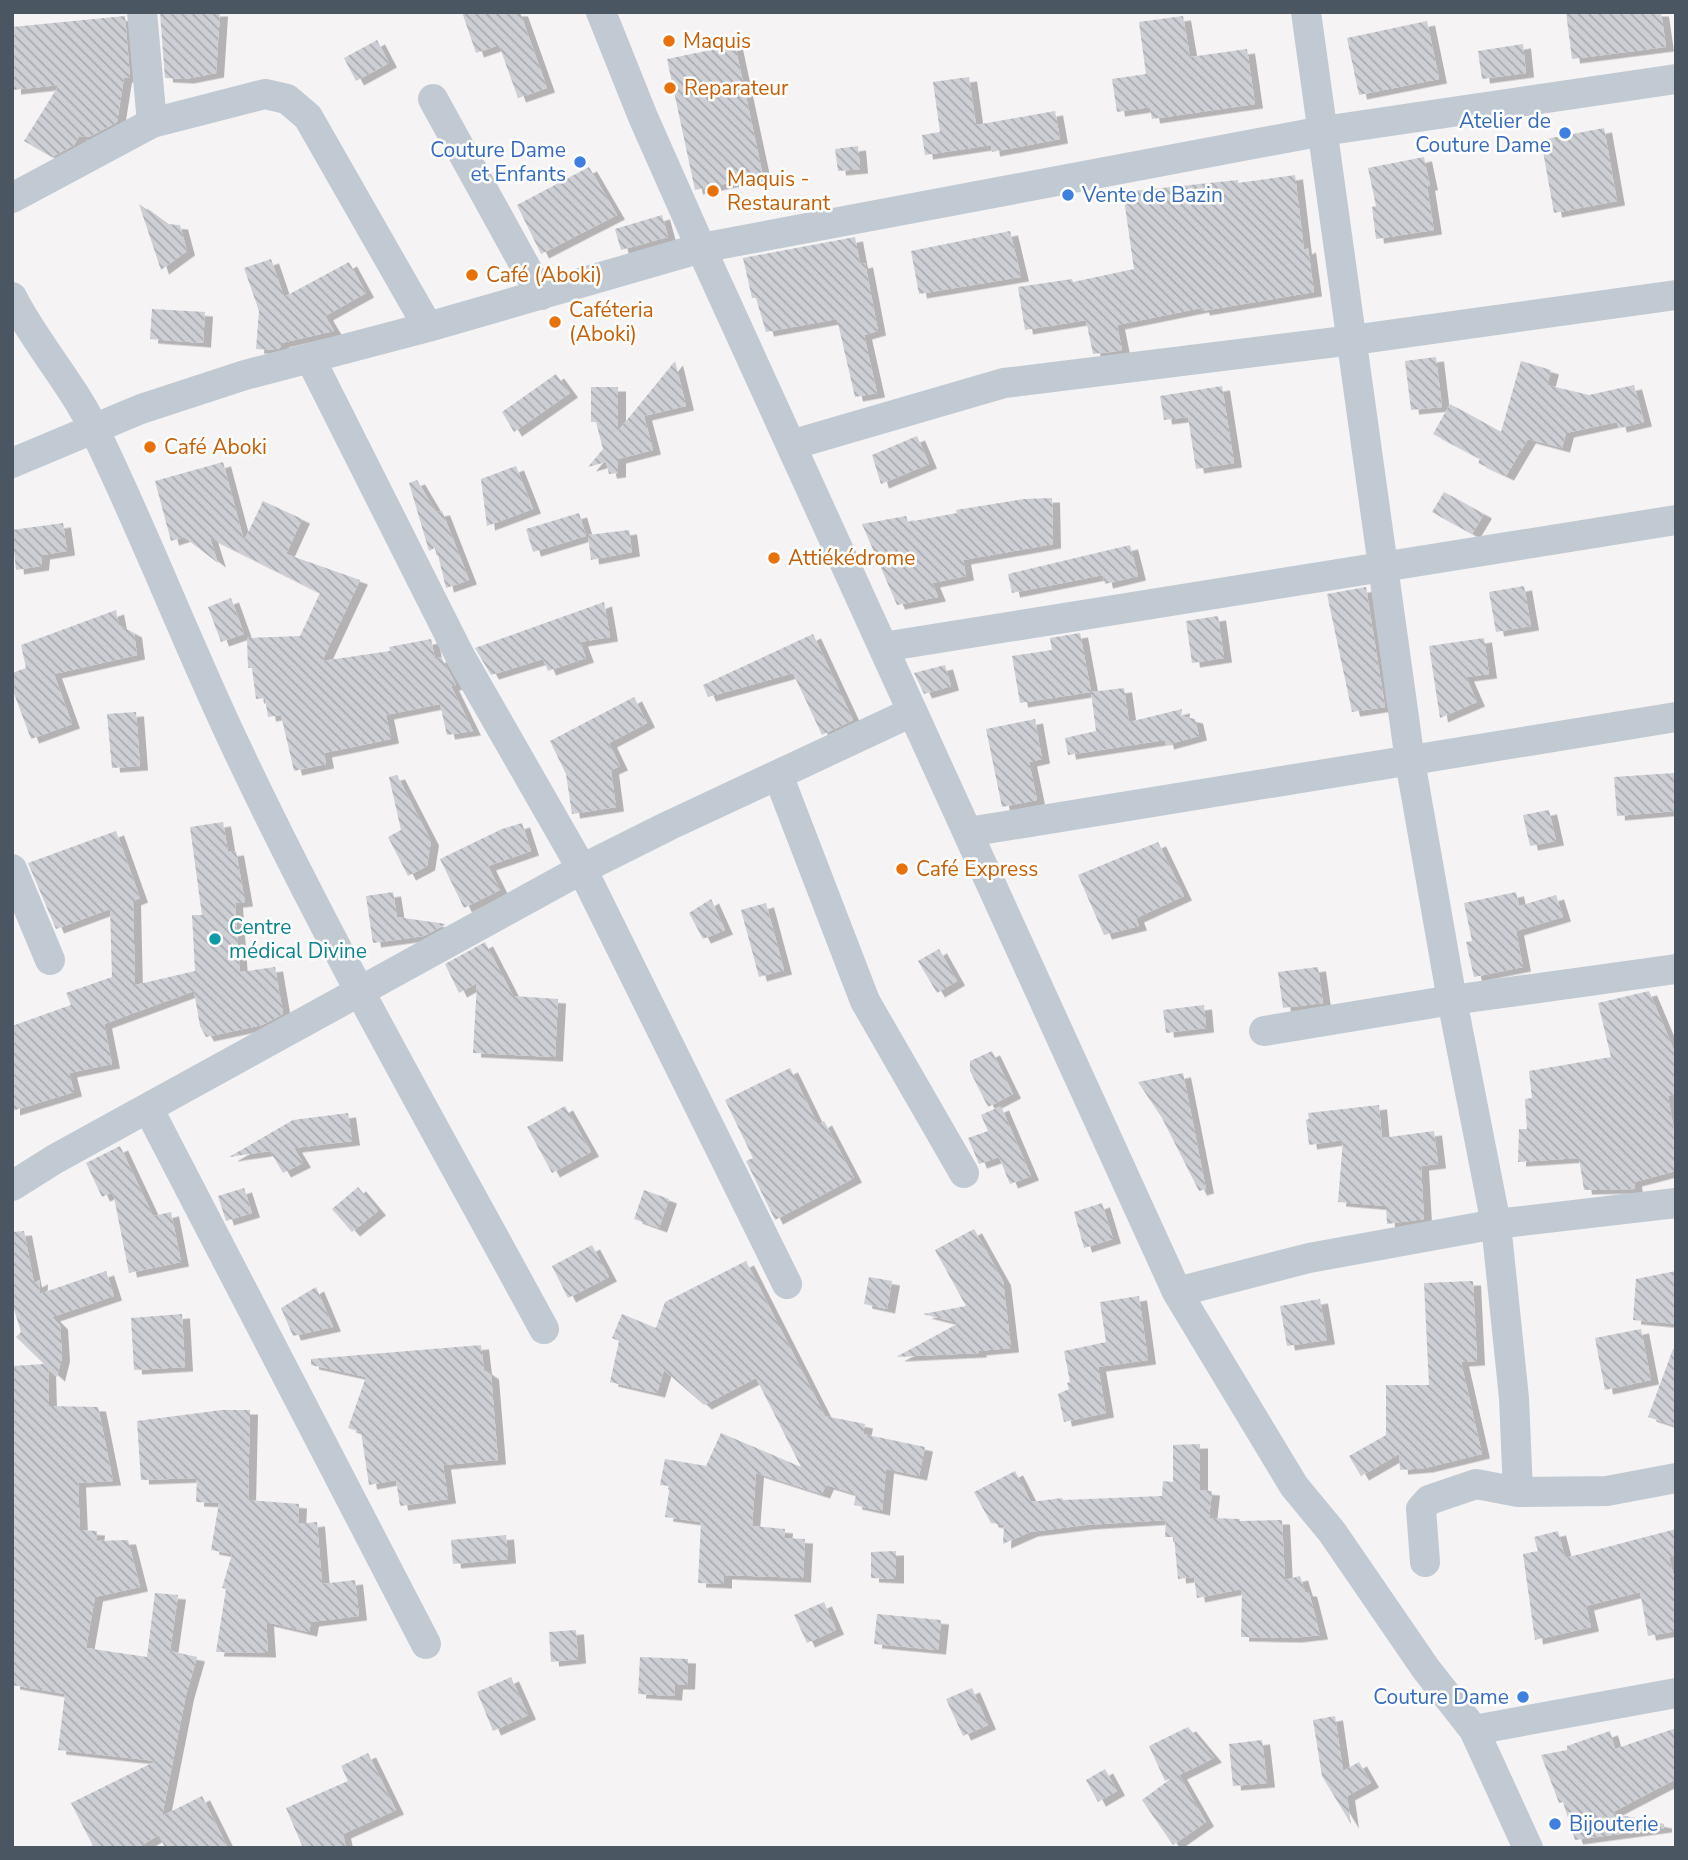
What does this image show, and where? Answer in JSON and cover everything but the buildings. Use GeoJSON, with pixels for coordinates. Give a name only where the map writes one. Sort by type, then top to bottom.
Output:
{"type":"FeatureCollection","features":[{"type":"Feature","properties":{"kind":"street"},"geometry":{"type":"LineString","coordinates":[[142,12],[152,124]]}},
{"type":"Feature","properties":{"kind":"street"},"geometry":{"type":"LineString","coordinates":[[601,12],[643,117],[701,248],[1177,1292],[1294,1486],[1332,1532],[1426,1669],[1474,1730],[1528,1848]]}},
{"type":"Feature","properties":{"kind":"street"},"geometry":{"type":"LineString","coordinates":[[1306,12],[1385,565],[1410,761],[1451,1000],[1496,1224],[1514,1398],[1518,1492]]}},
{"type":"Feature","properties":{"kind":"street"},"geometry":{"type":"LineString","coordinates":[[12,463],[141,409],[194,391],[701,248],[1323,131],[1676,79]]}},
{"type":"Feature","properties":{"kind":"street"},"geometry":{"type":"LineString","coordinates":[[12,198],[152,124],[265,94],[286,99],[308,117],[428,327]]}},
{"type":"Feature","properties":{"kind":"street"},"geometry":{"type":"LineString","coordinates":[[432,99],[541,295]]}},
{"type":"Feature","properties":{"kind":"street"},"geometry":{"type":"LineString","coordinates":[[791,445],[1004,383],[1353,340],[1676,295]]}},
{"type":"Feature","properties":{"kind":"street"},"geometry":{"type":"LineString","coordinates":[[12,297],[94,428],[238,752],[358,991],[544,1328]]}},
{"type":"Feature","properties":{"kind":"street"},"geometry":{"type":"LineString","coordinates":[[310,358],[460,656],[582,869],[787,1284]]}},
{"type":"Feature","properties":{"kind":"street"},"geometry":{"type":"LineString","coordinates":[[883,647],[1676,520]]}},
{"type":"Feature","properties":{"kind":"street"},"geometry":{"type":"LineString","coordinates":[[12,1186],[55,1159],[582,869],[912,712]]}},
{"type":"Feature","properties":{"kind":"street"},"geometry":{"type":"LineString","coordinates":[[968,832],[1676,717]]}},
{"type":"Feature","properties":{"kind":"street"},"geometry":{"type":"LineString","coordinates":[[778,775],[865,1001],[964,1173]]}},
{"type":"Feature","properties":{"kind":"street"},"geometry":{"type":"LineString","coordinates":[[12,869],[50,960]]}},
{"type":"Feature","properties":{"kind":"street"},"geometry":{"type":"LineString","coordinates":[[1264,1031],[1451,1000],[1676,969]]}},
{"type":"Feature","properties":{"kind":"street"},"geometry":{"type":"LineString","coordinates":[[148,1108],[426,1644]]}},
{"type":"Feature","properties":{"kind":"street"},"geometry":{"type":"LineString","coordinates":[[1177,1292],[1309,1258],[1496,1224],[1676,1203]]}},
{"type":"Feature","properties":{"kind":"street"},"geometry":{"type":"LineString","coordinates":[[1425,1562],[1421,1509],[1429,1500],[1476,1484],[1518,1492],[1607,1491],[1676,1478]]}},
{"type":"Feature","properties":{"kind":"street"},"geometry":{"type":"LineString","coordinates":[[1474,1730],[1676,1693]]}},
{"type":"Feature","properties":{"kind":"place","name":"Maquis"},"geometry":{"type":"Point","coordinates":[669,41]}},
{"type":"Feature","properties":{"kind":"place","name":"Reparateur"},"geometry":{"type":"Point","coordinates":[670,88]}},
{"type":"Feature","properties":{"kind":"place","name":"Atelier de Couture Dame"},"geometry":{"type":"Point","coordinates":[1565,133]}},
{"type":"Feature","properties":{"kind":"place","name":"Couture Dame et Enfants"},"geometry":{"type":"Point","coordinates":[580,162]}},
{"type":"Feature","properties":{"kind":"place","name":"Maquis - Restaurant"},"geometry":{"type":"Point","coordinates":[713,191]}},
{"type":"Feature","properties":{"kind":"place","name":"Vente de Bazin"},"geometry":{"type":"Point","coordinates":[1068,195]}},
{"type":"Feature","properties":{"kind":"place","name":"Café (Aboki)"},"geometry":{"type":"Point","coordinates":[472,275]}},
{"type":"Feature","properties":{"kind":"place","name":"Caféteria (Aboki)"},"geometry":{"type":"Point","coordinates":[555,322]}},
{"type":"Feature","properties":{"kind":"place","name":"Café Aboki"},"geometry":{"type":"Point","coordinates":[150,447]}},
{"type":"Feature","properties":{"kind":"place","name":"Attiékédrome"},"geometry":{"type":"Point","coordinates":[774,558]}},
{"type":"Feature","properties":{"kind":"place","name":"Café Express"},"geometry":{"type":"Point","coordinates":[902,869]}},
{"type":"Feature","properties":{"kind":"place","name":"Centre médical Divine"},"geometry":{"type":"Point","coordinates":[215,939]}},
{"type":"Feature","properties":{"kind":"place","name":"Couture Dame"},"geometry":{"type":"Point","coordinates":[1523,1697]}},
{"type":"Feature","properties":{"kind":"place","name":"Bijouterie"},"geometry":{"type":"Point","coordinates":[1555,1824]}}]}
